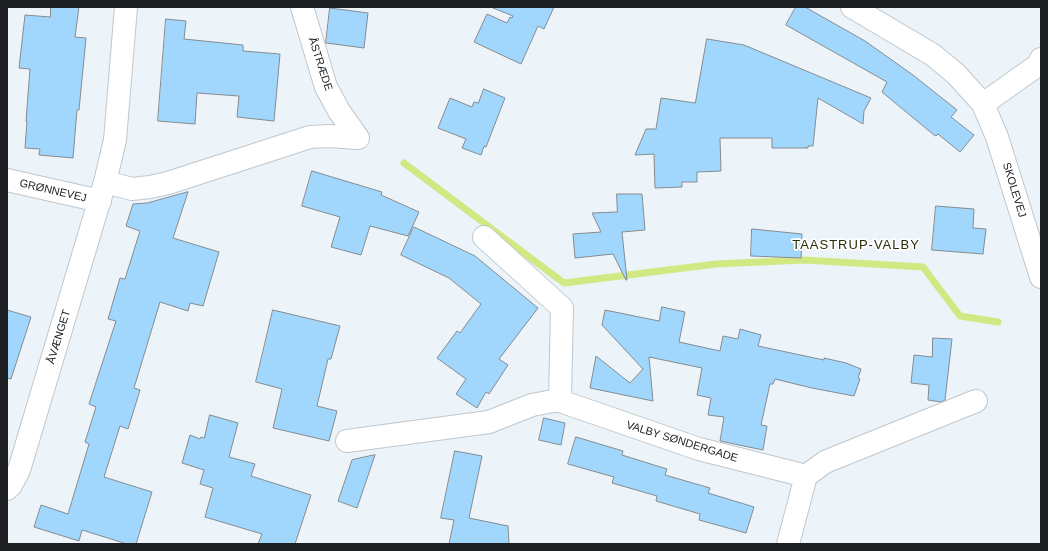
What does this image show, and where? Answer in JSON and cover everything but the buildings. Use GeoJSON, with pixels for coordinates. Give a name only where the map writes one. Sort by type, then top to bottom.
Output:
{"type":"FeatureCollection","features":[{"type":"Feature","properties":{"kind":"street","name":"ÅVÆNGET"},"geometry":{"type":"LineString","coordinates":[[7,488],[11,485],[19,470],[102,192],[115,140],[126,7]]}},
{"type":"Feature","properties":{"kind":"street","name":"ÅSTRÆDE"},"geometry":{"type":"LineString","coordinates":[[102,192],[146,188],[310,137],[329,136],[358,138],[339,111],[326,87],[302,7]]}},
{"type":"Feature","properties":{"kind":"street","name":"SKOLEVEJ"},"geometry":{"type":"LineString","coordinates":[[852,7],[933,55],[956,74],[983,104],[1035,238],[1041,277]]}},
{"type":"Feature","properties":{"kind":"street"},"geometry":{"type":"LineString","coordinates":[[983,104],[1038,65],[1041,59]]}},
{"type":"Feature","properties":{"kind":"street","name":"GRØNNEVEJ"},"geometry":{"type":"LineString","coordinates":[[7,180],[102,192]]}},
{"type":"Feature","properties":{"kind":"street"},"geometry":{"type":"LineString","coordinates":[[484,236],[562,308],[560,401]]}},
{"type":"Feature","properties":{"kind":"street","name":"VALBY SØNDERGADE"},"geometry":{"type":"LineString","coordinates":[[347,441],[489,422],[532,405],[560,401],[699,449],[806,476]]}},
{"type":"Feature","properties":{"kind":"street"},"geometry":{"type":"LineString","coordinates":[[788,544],[806,476],[825,462],[976,401]]}},
{"type":"Feature","properties":{"kind":"waterway"},"geometry":{"type":"LineString","coordinates":[[404,163],[564,283],[716,264],[804,260],[923,267],[960,316],[998,322]]}},
{"type":"Feature","properties":{"kind":"district","name":"TAASTRUP-VALBY"},"geometry":{"type":"Point","coordinates":[856,245]}}]}
